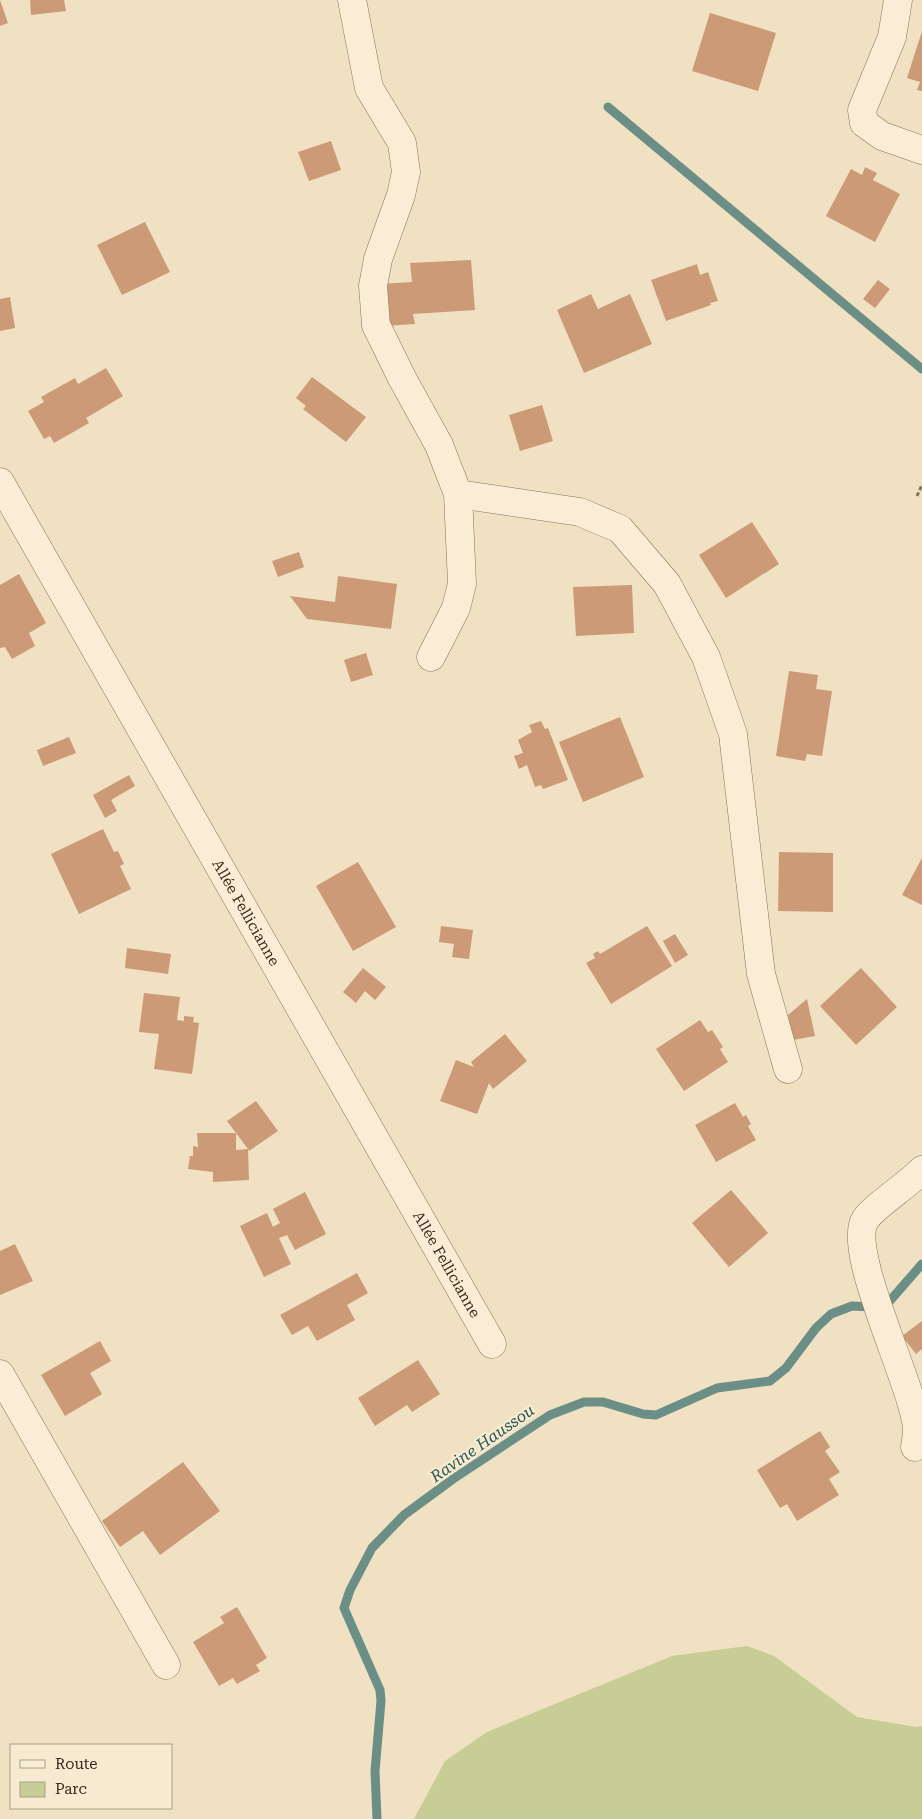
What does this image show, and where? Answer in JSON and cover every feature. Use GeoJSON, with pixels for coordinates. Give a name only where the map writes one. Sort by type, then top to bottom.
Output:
{"type":"FeatureCollection","features":[{"type":"Feature","properties":{"kind":"street"},"geometry":{"type":"LineString","coordinates":[[352,0],[369,88],[402,143],[406,172],[401,195],[378,259],[372,286],[376,325],[402,378],[439,445],[458,494],[462,584],[456,608],[431,657]]}},
{"type":"Feature","properties":{"kind":"street"},"geometry":{"type":"LineString","coordinates":[[898,0],[892,37],[862,110],[864,123],[882,136],[922,150]]}},
{"type":"Feature","properties":{"kind":"street","name":"Allée Fellicianne"},"geometry":{"type":"LineString","coordinates":[[0,482],[492,1344]]}},
{"type":"Feature","properties":{"kind":"street"},"geometry":{"type":"LineString","coordinates":[[458,494],[580,512],[620,530],[667,584],[706,656],[733,734],[761,974],[788,1069]]}},
{"type":"Feature","properties":{"kind":"street"},"geometry":{"type":"LineString","coordinates":[[915,1447],[917,1428],[911,1403],[869,1276],[860,1238],[866,1217],[922,1170]]}},
{"type":"Feature","properties":{"kind":"street"},"geometry":{"type":"LineString","coordinates":[[0,1374],[166,1665]]}},
{"type":"Feature","properties":{"kind":"path"},"geometry":{"type":"LineString","coordinates":[[917,496],[922,485]]}},
{"type":"Feature","properties":{"kind":"green space"},"geometry":{"type":"Polygon","coordinates":[[[747,1646],[774,1656],[857,1717],[916,1727],[922,1726],[922,1819],[414,1819],[445,1761],[487,1732],[672,1656],[747,1646]]]}},
{"type":"Feature","properties":{"kind":"building"},"geometry":{"type":"Polygon","coordinates":[[[0,0],[8,23],[0,26],[0,0]]]}},
{"type":"Feature","properties":{"kind":"building"},"geometry":{"type":"Polygon","coordinates":[[[30,0],[64,0],[66,11],[31,15],[30,0]]]}},
{"type":"Feature","properties":{"kind":"building"},"geometry":{"type":"Polygon","coordinates":[[[710,13],[776,33],[758,91],[692,71],[710,13]]]}},
{"type":"Feature","properties":{"kind":"building"},"geometry":{"type":"Polygon","coordinates":[[[922,31],[922,91],[917,90],[920,82],[907,78],[922,31]]]}},
{"type":"Feature","properties":{"kind":"building"},"geometry":{"type":"Polygon","coordinates":[[[331,141],[341,170],[309,181],[298,152],[331,141]]]}},
{"type":"Feature","properties":{"kind":"building"},"geometry":{"type":"Polygon","coordinates":[[[865,167],[877,173],[873,180],[900,194],[875,242],[826,216],[851,169],[862,175],[865,167]]]}},
{"type":"Feature","properties":{"kind":"building"},"geometry":{"type":"Polygon","coordinates":[[[145,222],[170,272],[122,295],[97,245],[145,222]]]}},
{"type":"Feature","properties":{"kind":"building"},"geometry":{"type":"Polygon","coordinates":[[[471,260],[475,310],[413,314],[415,324],[383,326],[380,284],[412,282],[410,263],[471,260]]]}},
{"type":"Feature","properties":{"kind":"building"},"geometry":{"type":"Polygon","coordinates":[[[697,264],[700,275],[708,272],[718,301],[666,321],[651,280],[697,264]]]}},
{"type":"Feature","properties":{"kind":"building"},"geometry":{"type":"Polygon","coordinates":[[[878,280],[890,289],[875,308],[863,299],[878,280]]]}},
{"type":"Feature","properties":{"kind":"building"},"geometry":{"type":"Polygon","coordinates":[[[591,294],[598,309],[630,294],[652,344],[584,373],[557,310],[591,294]]]}},
{"type":"Feature","properties":{"kind":"building"},"geometry":{"type":"Polygon","coordinates":[[[10,297],[15,328],[0,331],[0,299],[10,297]]]}},
{"type":"Feature","properties":{"kind":"building"},"geometry":{"type":"Polygon","coordinates":[[[106,368],[123,396],[86,418],[89,423],[54,443],[50,436],[44,439],[28,411],[44,402],[41,397],[75,378],[78,384],[106,368]]]}},
{"type":"Feature","properties":{"kind":"building"},"geometry":{"type":"Polygon","coordinates":[[[312,377],[366,417],[346,442],[303,409],[306,406],[296,398],[312,377]]]}},
{"type":"Feature","properties":{"kind":"building"},"geometry":{"type":"Polygon","coordinates":[[[542,405],[553,441],[520,451],[509,415],[542,405]]]}},
{"type":"Feature","properties":{"kind":"building"},"geometry":{"type":"Polygon","coordinates":[[[752,522],[779,564],[726,598],[699,555],[752,522]]]}},
{"type":"Feature","properties":{"kind":"building"},"geometry":{"type":"Polygon","coordinates":[[[299,552],[304,567],[278,577],[272,561],[299,552]]]}},
{"type":"Feature","properties":{"kind":"building"},"geometry":{"type":"Polygon","coordinates":[[[19,574],[46,623],[29,633],[35,646],[12,659],[5,647],[0,648],[0,585],[19,574]]]}},
{"type":"Feature","properties":{"kind":"building"},"geometry":{"type":"Polygon","coordinates":[[[338,576],[397,584],[391,629],[307,619],[290,596],[335,602],[338,576]]]}},
{"type":"Feature","properties":{"kind":"building"},"geometry":{"type":"Polygon","coordinates":[[[632,585],[634,633],[576,636],[573,587],[632,585]]]}},
{"type":"Feature","properties":{"kind":"building"},"geometry":{"type":"Polygon","coordinates":[[[366,653],[373,675],[351,682],[344,660],[366,653]]]}},
{"type":"Feature","properties":{"kind":"building"},"geometry":{"type":"Polygon","coordinates":[[[789,671],[818,675],[816,689],[832,691],[822,756],[807,754],[805,761],[776,756],[789,671]]]}},
{"type":"Feature","properties":{"kind":"building"},"geometry":{"type":"Polygon","coordinates":[[[620,717],[644,777],[583,802],[559,742],[620,717]]]}},
{"type":"Feature","properties":{"kind":"building"},"geometry":{"type":"Polygon","coordinates":[[[541,721],[545,729],[548,728],[568,780],[543,789],[541,785],[535,787],[527,765],[519,769],[514,756],[523,753],[518,740],[532,732],[529,725],[541,721]]]}},
{"type":"Feature","properties":{"kind":"building"},"geometry":{"type":"Polygon","coordinates":[[[69,737],[76,753],[43,766],[37,750],[69,737]]]}},
{"type":"Feature","properties":{"kind":"building"},"geometry":{"type":"Polygon","coordinates":[[[129,775],[135,786],[111,800],[117,811],[105,818],[93,795],[129,775]]]}},
{"type":"Feature","properties":{"kind":"building"},"geometry":{"type":"Polygon","coordinates":[[[103,829],[114,852],[118,851],[124,864],[120,866],[131,889],[79,914],[51,854],[103,829]]]}},
{"type":"Feature","properties":{"kind":"building"},"geometry":{"type":"Polygon","coordinates":[[[779,852],[833,853],[833,912],[778,911],[779,852]]]}},
{"type":"Feature","properties":{"kind":"building"},"geometry":{"type":"Polygon","coordinates":[[[922,858],[922,905],[902,895],[922,858]]]}},
{"type":"Feature","properties":{"kind":"building"},"geometry":{"type":"Polygon","coordinates":[[[358,862],[396,927],[353,951],[316,886],[358,862]]]}},
{"type":"Feature","properties":{"kind":"building"},"geometry":{"type":"Polygon","coordinates":[[[441,926],[473,930],[469,959],[452,957],[454,944],[439,942],[441,926]]]}},
{"type":"Feature","properties":{"kind":"building"},"geometry":{"type":"Polygon","coordinates":[[[647,926],[672,966],[611,1004],[586,963],[595,958],[593,954],[598,951],[600,954],[647,926]]]}},
{"type":"Feature","properties":{"kind":"building"},"geometry":{"type":"Polygon","coordinates":[[[675,934],[688,955],[675,963],[663,941],[675,934]]]}},
{"type":"Feature","properties":{"kind":"building"},"geometry":{"type":"Polygon","coordinates":[[[127,948],[171,954],[168,974],[125,968],[127,948]]]}},
{"type":"Feature","properties":{"kind":"building"},"geometry":{"type":"Polygon","coordinates":[[[363,968],[386,987],[375,1000],[365,991],[356,1003],[343,992],[363,968]]]}},
{"type":"Feature","properties":{"kind":"building"},"geometry":{"type":"Polygon","coordinates":[[[861,968],[897,1007],[856,1045],[820,1006],[861,968]]]}},
{"type":"Feature","properties":{"kind":"building"},"geometry":{"type":"Polygon","coordinates":[[[144,993],[180,997],[177,1020],[184,1021],[184,1016],[194,1017],[193,1022],[199,1023],[192,1074],[154,1069],[159,1034],[139,1032],[144,993]]]}},
{"type":"Feature","properties":{"kind":"building"},"geometry":{"type":"Polygon","coordinates":[[[807,999],[815,1036],[793,1040],[788,1015],[807,999]]]}},
{"type":"Feature","properties":{"kind":"building"},"geometry":{"type":"Polygon","coordinates":[[[700,1020],[708,1032],[712,1030],[723,1047],[720,1049],[728,1062],[684,1091],[656,1049],[700,1020]]]}},
{"type":"Feature","properties":{"kind":"building"},"geometry":{"type":"Polygon","coordinates":[[[505,1034],[527,1061],[493,1089],[489,1083],[477,1114],[440,1101],[456,1060],[474,1067],[471,1062],[505,1034]]]}},
{"type":"Feature","properties":{"kind":"building"},"geometry":{"type":"Polygon","coordinates":[[[256,1101],[278,1131],[249,1151],[227,1121],[256,1101]]]}},
{"type":"Feature","properties":{"kind":"building"},"geometry":{"type":"Polygon","coordinates":[[[735,1103],[743,1117],[746,1115],[751,1124],[748,1126],[756,1140],[716,1162],[695,1125],[735,1103]]]}},
{"type":"Feature","properties":{"kind":"building"},"geometry":{"type":"Polygon","coordinates":[[[197,1133],[236,1133],[236,1150],[248,1149],[249,1180],[213,1182],[213,1172],[188,1169],[190,1156],[193,1156],[193,1146],[198,1147],[197,1133]]]}},
{"type":"Feature","properties":{"kind":"building"},"geometry":{"type":"Polygon","coordinates":[[[731,1190],[768,1233],[729,1267],[692,1223],[731,1190]]]}},
{"type":"Feature","properties":{"kind":"building"},"geometry":{"type":"Polygon","coordinates":[[[305,1192],[326,1234],[295,1250],[287,1235],[279,1238],[291,1264],[264,1277],[240,1226],[267,1213],[273,1227],[280,1223],[273,1209],[305,1192]]]}},
{"type":"Feature","properties":{"kind":"building"},"geometry":{"type":"Polygon","coordinates":[[[15,1244],[33,1281],[0,1295],[0,1251],[15,1244]]]}},
{"type":"Feature","properties":{"kind":"building"},"geometry":{"type":"Polygon","coordinates":[[[357,1273],[368,1293],[347,1305],[355,1320],[317,1341],[308,1326],[292,1335],[280,1315],[357,1273]]]}},
{"type":"Feature","properties":{"kind":"building"},"geometry":{"type":"Polygon","coordinates":[[[922,1321],[922,1349],[916,1354],[902,1336],[922,1321]]]}},
{"type":"Feature","properties":{"kind":"building"},"geometry":{"type":"Polygon","coordinates":[[[100,1341],[111,1361],[90,1373],[102,1394],[65,1416],[41,1375],[100,1341]]]}},
{"type":"Feature","properties":{"kind":"building"},"geometry":{"type":"Polygon","coordinates":[[[418,1360],[440,1394],[412,1412],[407,1405],[375,1426],[358,1398],[418,1360]]]}},
{"type":"Feature","properties":{"kind":"building"},"geometry":{"type":"Polygon","coordinates":[[[820,1431],[830,1447],[825,1451],[840,1472],[829,1479],[839,1495],[797,1521],[787,1504],[780,1508],[757,1470],[820,1431]]]}},
{"type":"Feature","properties":{"kind":"building"},"geometry":{"type":"Polygon","coordinates":[[[183,1462],[220,1511],[160,1555],[143,1531],[120,1547],[102,1521],[183,1462]]]}},
{"type":"Feature","properties":{"kind":"building"},"geometry":{"type":"Polygon","coordinates":[[[237,1607],[267,1658],[256,1665],[260,1671],[237,1684],[233,1678],[219,1686],[193,1642],[224,1623],[220,1617],[237,1607]]]}},
{"type":"Feature","properties":{"kind":"waterway"},"geometry":{"type":"LineString","coordinates":[[608,107],[922,369]]}},
{"type":"Feature","properties":{"kind":"waterway","name":"Ravine Haussou"},"geometry":{"type":"LineString","coordinates":[[888,1303],[922,1264]]}},
{"type":"Feature","properties":{"kind":"waterway","name":"Ravine Haussou"},"geometry":{"type":"LineString","coordinates":[[377,1819],[375,1771],[381,1701],[380,1690],[344,1608],[350,1590],[372,1548],[404,1515],[453,1479],[550,1415],[584,1402],[603,1402],[643,1414],[656,1415],[717,1388],[770,1381],[786,1368],[816,1328],[831,1314],[852,1306],[872,1307]]}}]}
